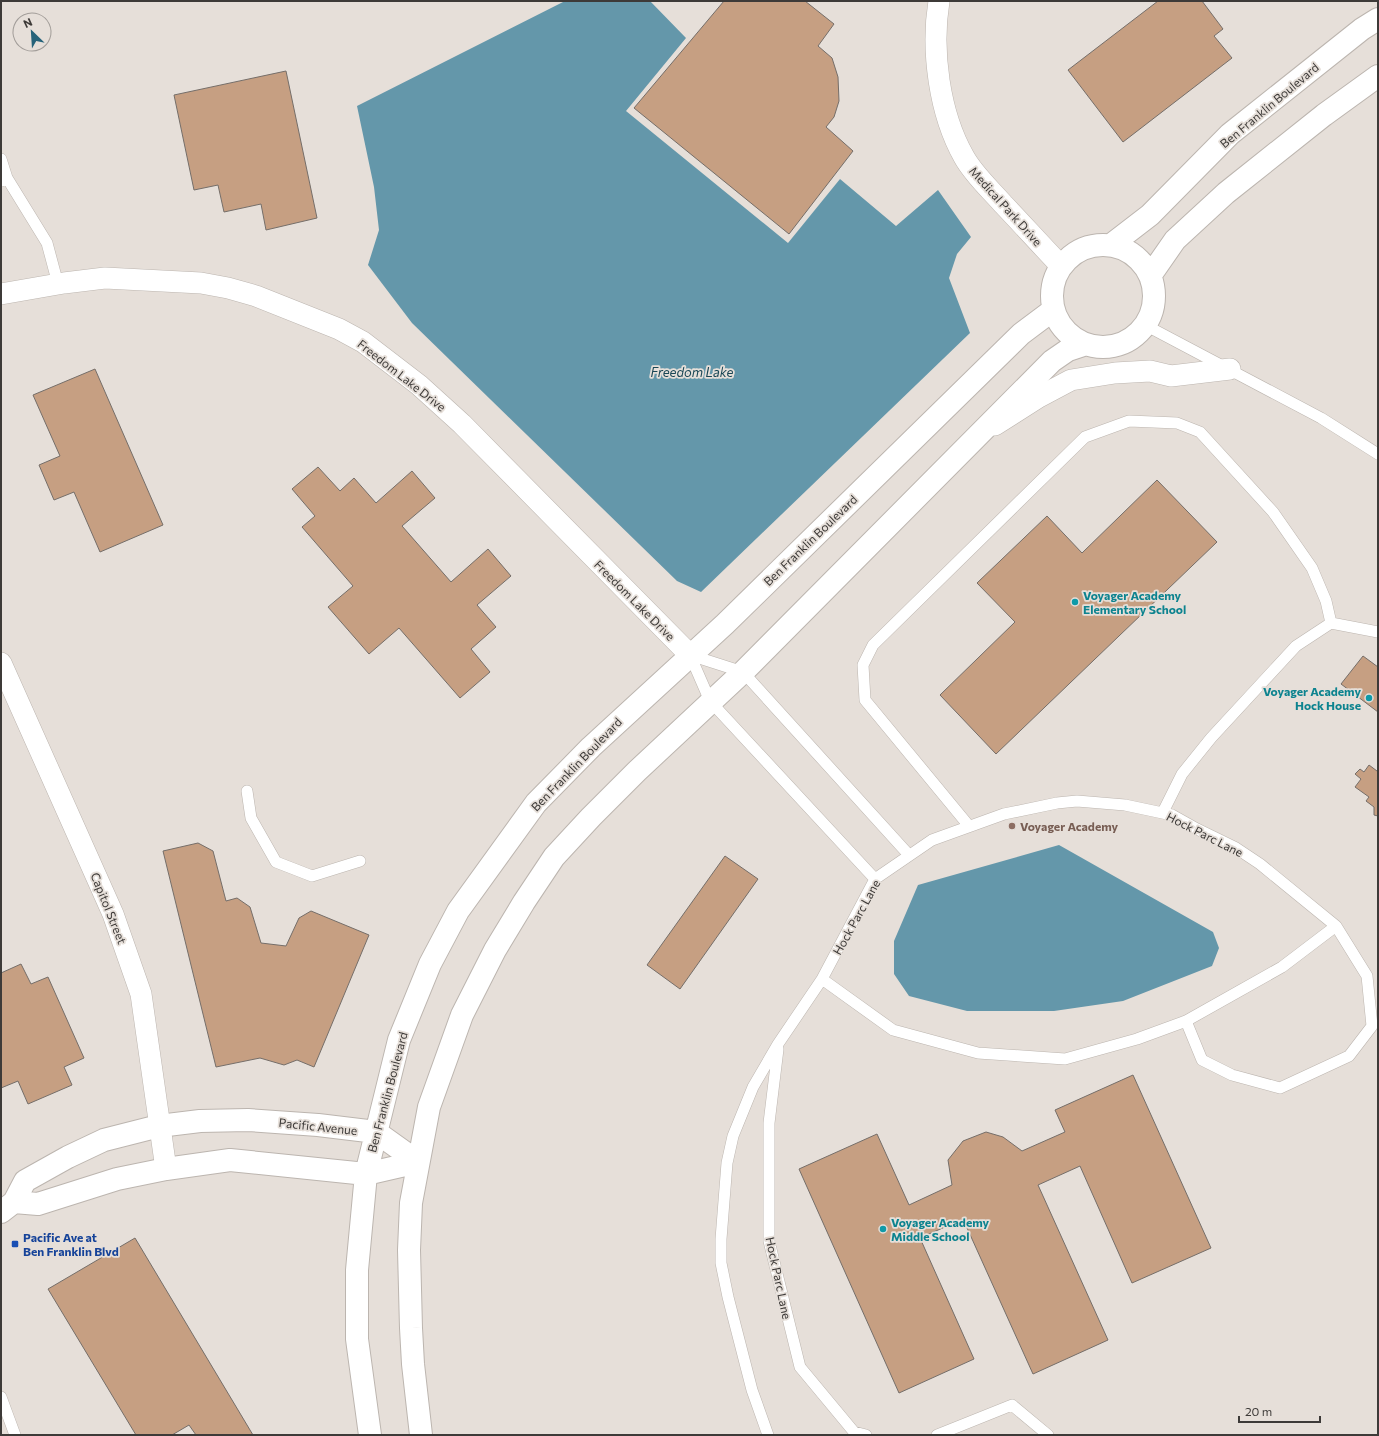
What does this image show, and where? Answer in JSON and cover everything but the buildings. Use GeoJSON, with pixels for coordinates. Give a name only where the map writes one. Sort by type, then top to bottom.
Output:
{"type":"FeatureCollection","features":[{"type":"Feature","properties":{"kind":"street","name":"Medical Park Drive"},"geometry":{"type":"LineString","coordinates":[[939,1],[935,23],[939,84],[953,134],[964,157],[976,175],[1061,266]]}},
{"type":"Feature","properties":{"kind":"street","name":"Ben Franklin Boulevard"},"geometry":{"type":"LineString","coordinates":[[1111,245],[1150,215],[1230,134],[1362,29],[1378,19]]}},
{"type":"Feature","properties":{"kind":"street"},"geometry":{"type":"LineString","coordinates":[[1150,276],[1175,240],[1226,193],[1324,114],[1378,76]]}},
{"type":"Feature","properties":{"kind":"street"},"geometry":{"type":"LineString","coordinates":[[1096,245],[1111,245],[1134,255],[1150,276],[1154,292],[1152,310],[1145,325],[1133,337],[1118,344],[1102,347],[1086,344],[1065,331],[1053,310],[1051,294],[1054,280],[1061,266],[1071,256],[1083,249],[1096,245]]}},
{"type":"Feature","properties":{"kind":"street","name":"Freedom Lake Drive"},"geometry":{"type":"LineString","coordinates":[[1,294],[58,284],[105,278],[131,278],[201,283],[228,288],[286,306],[339,329],[363,342],[419,386],[462,424],[690,655]]}},
{"type":"Feature","properties":{"kind":"street","name":"Ben Franklin Boulevard"},"geometry":{"type":"LineString","coordinates":[[370,1435],[357,1338],[357,1270],[366,1174],[399,1040],[430,964],[458,911],[536,803],[591,747],[731,618],[1021,334],[1053,310]]}},
{"type":"Feature","properties":{"kind":"street"},"geometry":{"type":"LineString","coordinates":[[421,1435],[413,1364],[409,1250],[410,1203],[429,1107],[462,1015],[495,950],[524,902],[554,858],[591,817],[710,701],[743,672],[1052,361],[1068,350],[1086,344]]}},
{"type":"Feature","properties":{"kind":"street"},"geometry":{"type":"LineString","coordinates":[[980,435],[1039,397],[1071,380],[1115,373],[1150,371],[1171,376],[1230,369]]}},
{"type":"Feature","properties":{"kind":"street","name":"Capitol Street"},"geometry":{"type":"LineString","coordinates":[[1,662],[113,914],[142,994],[166,1169]]}},
{"type":"Feature","properties":{"kind":"street","name":"Pacific Avenue"},"geometry":{"type":"LineString","coordinates":[[7,1207],[25,1181],[68,1157],[104,1140],[160,1126],[200,1121],[248,1120],[318,1124],[376,1132],[418,1162]]}},
{"type":"Feature","properties":{"kind":"street","name":"Pacific Avenue"},"geometry":{"type":"LineString","coordinates":[[7,1207],[38,1204],[116,1179],[166,1169],[230,1160],[366,1174],[418,1162]]}},
{"type":"Feature","properties":{"kind":"lane"},"geometry":{"type":"LineString","coordinates":[[1,159],[4,179],[47,243],[58,284]]}},
{"type":"Feature","properties":{"kind":"lane"},"geometry":{"type":"LineString","coordinates":[[1145,325],[1321,418],[1378,454]]}},
{"type":"Feature","properties":{"kind":"lane"},"geometry":{"type":"LineString","coordinates":[[969,826],[865,700],[863,665],[873,645],[1085,437],[1129,421],[1177,423],[1200,432],[1273,512],[1312,568],[1326,601],[1331,623]]}},
{"type":"Feature","properties":{"kind":"lane"},"geometry":{"type":"LineString","coordinates":[[1163,812],[1182,774],[1211,738],[1296,646],[1331,623],[1378,632]]}},
{"type":"Feature","properties":{"kind":"lane"},"geometry":{"type":"LineString","coordinates":[[690,655],[743,672],[909,855]]}},
{"type":"Feature","properties":{"kind":"lane"},"geometry":{"type":"LineString","coordinates":[[690,655],[710,701],[875,879]]}},
{"type":"Feature","properties":{"kind":"lane"},"geometry":{"type":"LineString","coordinates":[[247,791],[250,818],[276,862],[312,876],[360,861]]}},
{"type":"Feature","properties":{"kind":"lane","name":"Hock Parc Lane"},"geometry":{"type":"LineString","coordinates":[[768,1435],[752,1390],[728,1297],[721,1263],[721,1239],[727,1163],[733,1136],[750,1093],[778,1044],[822,978],[875,879],[932,840],[969,826],[1031,807],[1077,801],[1125,805],[1163,812],[1172,815],[1236,848],[1260,864],[1336,926],[1367,976],[1372,1026],[1349,1056],[1280,1088],[1232,1076],[1202,1060],[1186,1021]]}},
{"type":"Feature","properties":{"kind":"lane"},"geometry":{"type":"LineString","coordinates":[[822,978],[893,1030],[978,1053],[1065,1059],[1137,1039],[1186,1021],[1282,967],[1336,926]]}},
{"type":"Feature","properties":{"kind":"lane","name":"Hock Parc Lane"},"geometry":{"type":"LineString","coordinates":[[778,1044],[769,1123],[769,1241],[800,1367],[854,1432],[866,1435]]}},
{"type":"Feature","properties":{"kind":"lane"},"geometry":{"type":"LineString","coordinates":[[1,1397],[15,1435]]}},
{"type":"Feature","properties":{"kind":"lane"},"geometry":{"type":"LineString","coordinates":[[937,1435],[1012,1404],[1048,1435]]}},
{"type":"Feature","properties":{"kind":"water","name":"Freedom Lake"},"geometry":{"type":"Polygon","coordinates":[[[565,1],[650,1],[686,38],[626,111],[788,243],[840,179],[896,226],[938,190],[971,237],[957,254],[949,278],[970,333],[701,592],[677,581],[412,323],[368,265],[379,230],[374,187],[357,106],[565,1]]]}},
{"type":"Feature","properties":{"kind":"water"},"geometry":{"type":"Polygon","coordinates":[[[1059,845],[1213,932],[1219,948],[1212,966],[1123,1001],[1054,1011],[967,1011],[909,996],[894,974],[894,941],[918,885],[1059,845]]]}},
{"type":"Feature","properties":{"kind":"place","name":"Voyager Academy Elementary School"},"geometry":{"type":"Point","coordinates":[1075,602]}},
{"type":"Feature","properties":{"kind":"place","name":"Voyager Academy Hock House"},"geometry":{"type":"Point","coordinates":[1369,698]}},
{"type":"Feature","properties":{"kind":"place","name":"Voyager Academy"},"geometry":{"type":"Point","coordinates":[1012,826]}},
{"type":"Feature","properties":{"kind":"place","name":"Voyager Academy Middle School"},"geometry":{"type":"Point","coordinates":[883,1229]}},
{"type":"Feature","properties":{"kind":"place","name":"Pacific Ave at Ben Franklin Blvd"},"geometry":{"type":"Point","coordinates":[15,1244]}}]}
